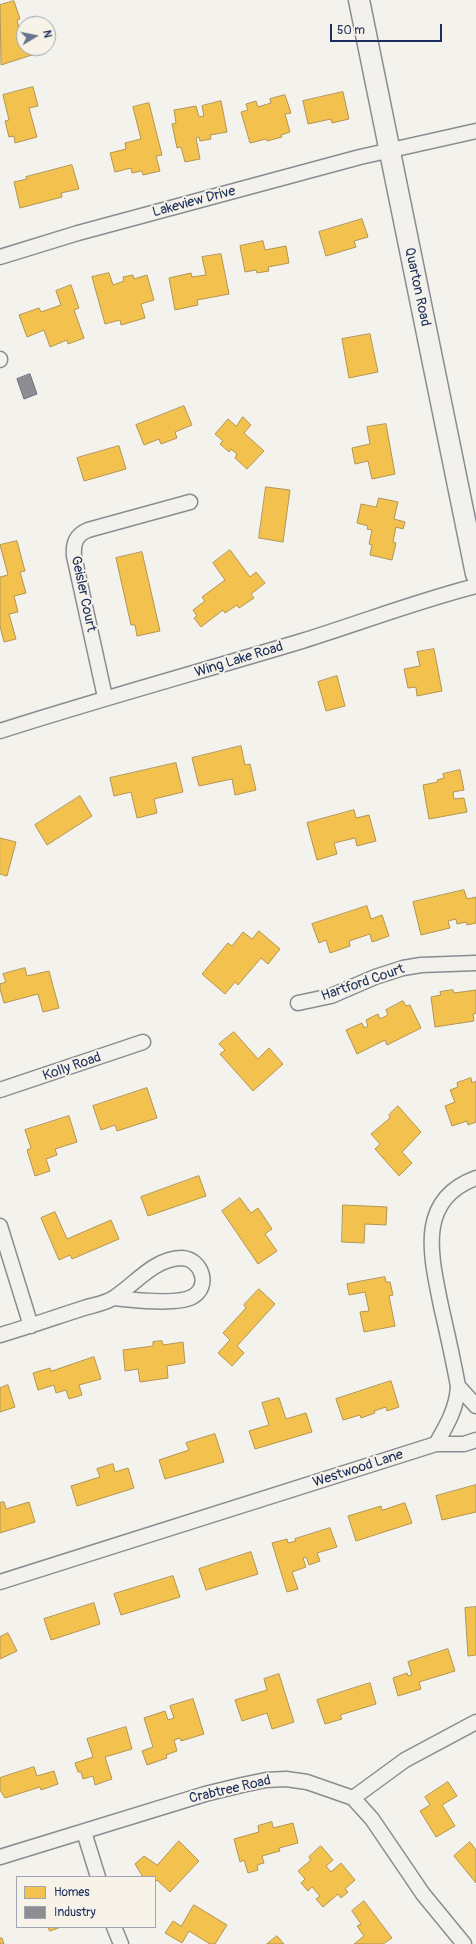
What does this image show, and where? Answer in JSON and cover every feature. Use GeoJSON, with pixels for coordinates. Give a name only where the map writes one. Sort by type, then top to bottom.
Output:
{"type":"FeatureCollection","features":[{"type":"Feature","properties":{"kind":"street","name":"Quarton Road"},"geometry":{"type":"LineString","coordinates":[[359,0],[476,574]]}},
{"type":"Feature","properties":{"kind":"street","name":"Lakeview Drive"},"geometry":{"type":"LineString","coordinates":[[0,257],[78,233],[360,157],[476,131]]}},
{"type":"Feature","properties":{"kind":"street","name":"Geisler Court"},"geometry":{"type":"LineString","coordinates":[[105,697],[74,556],[73,547],[76,539],[81,533],[88,530],[190,502]]}},
{"type":"Feature","properties":{"kind":"street","name":"Wing Lake Road"},"geometry":{"type":"LineString","coordinates":[[0,731],[105,697],[169,681],[476,586]]}},
{"type":"Feature","properties":{"kind":"street","name":"Hartford Court"},"geometry":{"type":"LineString","coordinates":[[298,1004],[332,996],[375,977],[403,968],[421,965],[476,963]]}},
{"type":"Feature","properties":{"kind":"street","name":"Kolly Road"},"geometry":{"type":"LineString","coordinates":[[0,1090],[143,1042]]}},
{"type":"Feature","properties":{"kind":"street"},"geometry":{"type":"LineString","coordinates":[[436,1444],[452,1417],[458,1397],[458,1386],[431,1257],[432,1230],[436,1212],[445,1197],[467,1181],[476,1178]]}},
{"type":"Feature","properties":{"kind":"street"},"geometry":{"type":"LineString","coordinates":[[0,1226],[31,1326]]}},
{"type":"Feature","properties":{"kind":"street"},"geometry":{"type":"LineString","coordinates":[[0,1335],[114,1298],[166,1260],[187,1258],[196,1263],[202,1273],[203,1283],[198,1293],[191,1298],[145,1301],[114,1298]]}},
{"type":"Feature","properties":{"kind":"street"},"geometry":{"type":"LineString","coordinates":[[458,1386],[476,1406]]}},
{"type":"Feature","properties":{"kind":"street","name":"Westwood Lane"},"geometry":{"type":"LineString","coordinates":[[0,1582],[436,1444],[464,1444],[476,1440]]}},
{"type":"Feature","properties":{"kind":"street"},"geometry":{"type":"LineString","coordinates":[[353,1798],[405,1760],[476,1722]]}},
{"type":"Feature","properties":{"kind":"street","name":"Crabtree Road"},"geometry":{"type":"LineString","coordinates":[[0,1857],[205,1794],[266,1780],[286,1779],[307,1782],[353,1798],[372,1819],[423,1894],[464,1944]]}},
{"type":"Feature","properties":{"kind":"street"},"geometry":{"type":"LineString","coordinates":[[84,1832],[98,1876]]}},
{"type":"Feature","properties":{"kind":"street"},"geometry":{"type":"LineString","coordinates":[[114,1928],[121,1944]]}},
{"type":"Feature","properties":{"kind":"building: Homes"},"geometry":{"type":"Polygon","coordinates":[[[14,1],[19,16],[16,16],[16,56],[29,56],[1,65],[0,5],[14,1]]]}},
{"type":"Feature","properties":{"kind":"building: Homes"},"geometry":{"type":"Polygon","coordinates":[[[33,87],[38,106],[29,108],[37,137],[15,143],[14,136],[9,137],[5,121],[9,120],[3,95],[33,87]]]}},
{"type":"Feature","properties":{"kind":"building: Homes"},"geometry":{"type":"Polygon","coordinates":[[[343,92],[349,119],[332,123],[331,119],[308,124],[303,101],[343,92]]]}},
{"type":"Feature","properties":{"kind":"building: Homes"},"geometry":{"type":"Polygon","coordinates":[[[285,95],[291,113],[285,114],[290,132],[281,135],[282,137],[250,143],[241,112],[248,110],[246,104],[256,101],[258,107],[271,103],[270,99],[285,95]]]}},
{"type":"Feature","properties":{"kind":"building: Homes"},"geometry":{"type":"Polygon","coordinates":[[[221,101],[227,132],[210,135],[211,139],[200,141],[199,137],[196,138],[200,159],[185,162],[181,147],[177,148],[172,124],[176,123],[174,110],[196,106],[199,117],[204,116],[202,106],[221,101]]]}},
{"type":"Feature","properties":{"kind":"building: Homes"},"geometry":{"type":"Polygon","coordinates":[[[149,103],[162,155],[156,156],[160,171],[143,175],[142,171],[132,173],[131,168],[115,172],[110,153],[126,149],[125,143],[141,139],[133,107],[149,103]]]}},
{"type":"Feature","properties":{"kind":"building: Homes"},"geometry":{"type":"Polygon","coordinates":[[[72,165],[79,189],[61,193],[62,197],[20,208],[14,182],[27,179],[26,177],[72,165]]]}},
{"type":"Feature","properties":{"kind":"building: Homes"},"geometry":{"type":"Polygon","coordinates":[[[362,219],[368,237],[354,241],[356,247],[326,256],[319,232],[362,219]]]}},
{"type":"Feature","properties":{"kind":"building: Homes"},"geometry":{"type":"Polygon","coordinates":[[[263,241],[265,250],[286,246],[289,263],[268,267],[269,271],[257,273],[256,270],[245,272],[240,246],[263,241]]]}},
{"type":"Feature","properties":{"kind":"building: Homes"},"geometry":{"type":"Polygon","coordinates":[[[221,254],[229,294],[197,300],[198,305],[175,310],[169,278],[191,273],[192,277],[206,275],[202,257],[221,254]]]}},
{"type":"Feature","properties":{"kind":"building: Homes"},"geometry":{"type":"Polygon","coordinates":[[[109,273],[113,285],[124,281],[123,277],[133,275],[134,279],[147,275],[154,300],[141,304],[145,318],[121,325],[120,320],[105,324],[92,277],[109,273]]]}},
{"type":"Feature","properties":{"kind":"building: Homes"},"geometry":{"type":"Polygon","coordinates":[[[71,285],[79,308],[74,310],[84,338],[68,344],[67,340],[50,347],[44,330],[27,337],[19,315],[39,308],[41,312],[61,305],[56,291],[71,285]]]}},
{"type":"Feature","properties":{"kind":"building: Homes"},"geometry":{"type":"Polygon","coordinates":[[[370,334],[378,372],[349,378],[342,339],[370,334]]]}},
{"type":"Feature","properties":{"kind":"building: Homes"},"geometry":{"type":"Polygon","coordinates":[[[184,406],[192,425],[175,432],[177,438],[161,444],[159,439],[144,445],[136,425],[184,406]]]}},
{"type":"Feature","properties":{"kind":"building: Homes"},"geometry":{"type":"Polygon","coordinates":[[[243,417],[251,425],[244,433],[264,451],[247,469],[235,458],[237,454],[231,449],[229,452],[220,444],[223,441],[215,434],[228,419],[236,426],[243,417]]]}},
{"type":"Feature","properties":{"kind":"building: Homes"},"geometry":{"type":"Polygon","coordinates":[[[386,424],[395,474],[372,479],[368,461],[355,464],[352,448],[370,444],[367,427],[386,424]]]}},
{"type":"Feature","properties":{"kind":"building: Homes"},"geometry":{"type":"Polygon","coordinates":[[[119,446],[126,469],[84,481],[77,458],[119,446]]]}},
{"type":"Feature","properties":{"kind":"building: Homes"},"geometry":{"type":"Polygon","coordinates":[[[266,487],[290,490],[283,542],[259,538],[266,487]]]}},
{"type":"Feature","properties":{"kind":"building: Homes"},"geometry":{"type":"Polygon","coordinates":[[[379,498],[398,502],[394,519],[405,522],[403,529],[396,527],[393,542],[396,543],[392,560],[370,555],[372,545],[369,544],[372,530],[367,529],[368,526],[357,523],[361,504],[376,507],[379,498]]]}},
{"type":"Feature","properties":{"kind":"building: Homes"},"geometry":{"type":"Polygon","coordinates":[[[17,541],[25,571],[20,572],[26,593],[14,596],[18,612],[9,614],[16,639],[4,642],[0,626],[0,577],[8,575],[0,545],[17,541]]]}},
{"type":"Feature","properties":{"kind":"building: Homes"},"geometry":{"type":"Polygon","coordinates":[[[230,550],[250,577],[256,572],[265,583],[251,594],[254,598],[239,608],[237,605],[225,613],[223,610],[201,627],[194,618],[197,616],[193,610],[205,601],[202,597],[225,580],[213,563],[230,550]]]}},
{"type":"Feature","properties":{"kind":"building: Homes"},"geometry":{"type":"Polygon","coordinates":[[[142,552],[160,631],[137,636],[135,625],[131,625],[116,558],[142,552]]]}},
{"type":"Feature","properties":{"kind":"building: Homes"},"geometry":{"type":"Polygon","coordinates":[[[434,649],[442,691],[417,696],[416,687],[408,688],[404,669],[420,666],[417,652],[434,649]]]}},
{"type":"Feature","properties":{"kind":"building: Homes"},"geometry":{"type":"Polygon","coordinates":[[[337,676],[345,706],[326,711],[318,682],[337,676]]]}},
{"type":"Feature","properties":{"kind":"building: Homes"},"geometry":{"type":"Polygon","coordinates":[[[241,746],[245,765],[250,764],[256,790],[235,795],[232,779],[199,786],[192,758],[241,746]]]}},
{"type":"Feature","properties":{"kind":"building: Homes"},"geometry":{"type":"Polygon","coordinates":[[[176,763],[183,792],[154,799],[157,813],[137,818],[131,792],[114,796],[110,778],[176,763]]]}},
{"type":"Feature","properties":{"kind":"building: Homes"},"geometry":{"type":"Polygon","coordinates":[[[460,770],[464,790],[453,792],[454,799],[464,798],[467,812],[429,819],[423,785],[438,782],[437,780],[444,778],[443,774],[460,770]]]}},
{"type":"Feature","properties":{"kind":"building: Homes"},"geometry":{"type":"Polygon","coordinates":[[[80,796],[92,816],[47,845],[35,825],[80,796]]]}},
{"type":"Feature","properties":{"kind":"building: Homes"},"geometry":{"type":"Polygon","coordinates":[[[354,810],[356,818],[369,815],[376,841],[357,846],[355,838],[334,843],[337,854],[317,860],[307,823],[354,810]]]}},
{"type":"Feature","properties":{"kind":"building: Homes"},"geometry":{"type":"Polygon","coordinates":[[[0,838],[16,842],[7,876],[0,874],[0,838]]]}},
{"type":"Feature","properties":{"kind":"building: Homes"},"geometry":{"type":"Polygon","coordinates":[[[464,890],[467,899],[476,897],[476,923],[467,925],[466,922],[457,924],[456,919],[448,921],[450,928],[421,935],[413,902],[464,890]]]}},
{"type":"Feature","properties":{"kind":"building: Homes"},"geometry":{"type":"Polygon","coordinates":[[[367,906],[371,919],[382,915],[389,936],[372,942],[370,934],[349,941],[350,946],[330,953],[326,940],[319,943],[312,924],[367,906]]]}},
{"type":"Feature","properties":{"kind":"building: Homes"},"geometry":{"type":"Polygon","coordinates":[[[259,931],[280,949],[268,964],[261,958],[238,985],[235,982],[225,994],[202,974],[228,943],[232,946],[243,932],[252,939],[259,931]]]}},
{"type":"Feature","properties":{"kind":"building: Homes"},"geometry":{"type":"Polygon","coordinates":[[[25,968],[27,976],[49,971],[59,1008],[43,1012],[38,994],[4,1003],[0,989],[0,984],[6,982],[3,974],[25,968]]]}},
{"type":"Feature","properties":{"kind":"building: Homes"},"geometry":{"type":"Polygon","coordinates":[[[453,990],[454,993],[476,990],[476,1013],[473,1014],[474,1021],[435,1027],[431,997],[441,995],[440,992],[453,990]]]}},
{"type":"Feature","properties":{"kind":"building: Homes"},"geometry":{"type":"Polygon","coordinates":[[[403,1001],[406,1006],[410,1005],[421,1028],[387,1045],[385,1040],[357,1054],[346,1030],[362,1023],[364,1028],[368,1026],[366,1020],[378,1014],[380,1019],[388,1015],[386,1010],[403,1001]]]}},
{"type":"Feature","properties":{"kind":"building: Homes"},"geometry":{"type":"Polygon","coordinates":[[[234,1032],[258,1059],[269,1048],[283,1064],[253,1091],[220,1054],[225,1050],[219,1044],[234,1032]]]}},
{"type":"Feature","properties":{"kind":"building: Homes"},"geometry":{"type":"Polygon","coordinates":[[[471,1078],[472,1083],[476,1081],[476,1122],[468,1125],[467,1121],[452,1126],[445,1106],[455,1102],[450,1090],[458,1087],[457,1083],[471,1078]]]}},
{"type":"Feature","properties":{"kind":"building: Homes"},"geometry":{"type":"Polygon","coordinates":[[[147,1088],[157,1118],[117,1131],[115,1125],[101,1130],[93,1106],[147,1088]]]}},
{"type":"Feature","properties":{"kind":"building: Homes"},"geometry":{"type":"Polygon","coordinates":[[[398,1106],[421,1132],[402,1152],[412,1163],[399,1176],[375,1149],[380,1144],[371,1134],[390,1118],[389,1115],[398,1106]]]}},
{"type":"Feature","properties":{"kind":"building: Homes"},"geometry":{"type":"Polygon","coordinates":[[[69,1116],[77,1142],[55,1149],[57,1155],[46,1159],[50,1171],[35,1176],[27,1150],[31,1148],[25,1130],[69,1116]]]}},
{"type":"Feature","properties":{"kind":"building: Homes"},"geometry":{"type":"Polygon","coordinates":[[[199,1176],[206,1196],[148,1216],[141,1197],[199,1176]]]}},
{"type":"Feature","properties":{"kind":"building: Homes"},"geometry":{"type":"Polygon","coordinates":[[[240,1198],[251,1213],[258,1208],[272,1229],[265,1234],[277,1251],[258,1264],[222,1211],[240,1198]]]}},
{"type":"Feature","properties":{"kind":"building: Homes"},"geometry":{"type":"Polygon","coordinates":[[[343,1205],[387,1207],[386,1225],[365,1224],[364,1243],[342,1242],[343,1205]]]}},
{"type":"Feature","properties":{"kind":"building: Homes"},"geometry":{"type":"Polygon","coordinates":[[[55,1212],[67,1239],[111,1220],[119,1239],[72,1259],[70,1255],[59,1260],[41,1218],[55,1212]]]}},
{"type":"Feature","properties":{"kind":"building: Homes"},"geometry":{"type":"Polygon","coordinates":[[[385,1277],[386,1282],[390,1282],[393,1295],[389,1296],[395,1326],[364,1332],[360,1312],[369,1311],[365,1292],[349,1295],[347,1284],[385,1277]]]}},
{"type":"Feature","properties":{"kind":"building: Homes"},"geometry":{"type":"Polygon","coordinates":[[[259,1289],[275,1304],[237,1346],[244,1353],[232,1366],[218,1353],[230,1340],[223,1333],[246,1308],[244,1305],[259,1289]]]}},
{"type":"Feature","properties":{"kind":"building: Homes"},"geometry":{"type":"Polygon","coordinates":[[[162,1341],[163,1345],[183,1342],[185,1363],[167,1366],[168,1378],[140,1382],[138,1369],[125,1371],[123,1350],[153,1346],[153,1342],[162,1341]]]}},
{"type":"Feature","properties":{"kind":"building: Homes"},"geometry":{"type":"Polygon","coordinates":[[[94,1357],[101,1379],[79,1385],[82,1395],[69,1399],[66,1390],[56,1393],[54,1385],[38,1390],[33,1373],[50,1368],[51,1371],[94,1357]]]}},
{"type":"Feature","properties":{"kind":"building: Homes"},"geometry":{"type":"Polygon","coordinates":[[[391,1381],[399,1407],[387,1411],[386,1407],[361,1418],[360,1415],[343,1420],[336,1399],[391,1381]]]}},
{"type":"Feature","properties":{"kind":"building: Homes"},"geometry":{"type":"Polygon","coordinates":[[[8,1385],[15,1407],[0,1412],[0,1388],[8,1385]]]}},
{"type":"Feature","properties":{"kind":"building: Homes"},"geometry":{"type":"Polygon","coordinates":[[[279,1398],[286,1419],[306,1413],[312,1432],[255,1449],[249,1431],[269,1425],[262,1403],[279,1398]]]}},
{"type":"Feature","properties":{"kind":"building: Homes"},"geometry":{"type":"Polygon","coordinates":[[[215,1434],[224,1462],[165,1479],[159,1460],[189,1450],[186,1443],[215,1434]]]}},
{"type":"Feature","properties":{"kind":"building: Homes"},"geometry":{"type":"Polygon","coordinates":[[[113,1464],[115,1472],[128,1468],[134,1488],[77,1506],[71,1486],[100,1477],[97,1469],[113,1464]]]}},
{"type":"Feature","properties":{"kind":"building: Homes"},"geometry":{"type":"Polygon","coordinates":[[[476,1485],[476,1512],[442,1520],[436,1496],[476,1485]]]}},
{"type":"Feature","properties":{"kind":"building: Homes"},"geometry":{"type":"Polygon","coordinates":[[[4,1502],[6,1509],[29,1502],[35,1522],[0,1533],[0,1503],[4,1502]]]}},
{"type":"Feature","properties":{"kind":"building: Homes"},"geometry":{"type":"Polygon","coordinates":[[[405,1503],[412,1523],[356,1541],[348,1516],[381,1506],[382,1510],[405,1503]]]}},
{"type":"Feature","properties":{"kind":"building: Homes"},"geometry":{"type":"Polygon","coordinates":[[[330,1528],[337,1547],[317,1553],[320,1561],[309,1565],[306,1557],[303,1558],[306,1567],[292,1572],[298,1589],[287,1592],[272,1543],[287,1539],[288,1543],[296,1541],[295,1539],[330,1528]]]}},
{"type":"Feature","properties":{"kind":"building: Homes"},"geometry":{"type":"Polygon","coordinates":[[[251,1552],[258,1574],[206,1590],[199,1569],[251,1552]]]}},
{"type":"Feature","properties":{"kind":"building: Homes"},"geometry":{"type":"Polygon","coordinates":[[[173,1576],[180,1597],[121,1615],[114,1594],[173,1576]]]}},
{"type":"Feature","properties":{"kind":"building: Homes"},"geometry":{"type":"Polygon","coordinates":[[[94,1603],[100,1624],[51,1640],[44,1619],[94,1603]]]}},
{"type":"Feature","properties":{"kind":"building: Homes"},"geometry":{"type":"Polygon","coordinates":[[[476,1607],[476,1655],[468,1656],[465,1608],[476,1607]]]}},
{"type":"Feature","properties":{"kind":"building: Homes"},"geometry":{"type":"Polygon","coordinates":[[[8,1633],[17,1651],[0,1659],[0,1637],[8,1633]]]}},
{"type":"Feature","properties":{"kind":"building: Homes"},"geometry":{"type":"Polygon","coordinates":[[[448,1649],[455,1671],[419,1682],[421,1689],[398,1696],[393,1678],[407,1673],[408,1676],[412,1675],[408,1662],[448,1649]]]}},
{"type":"Feature","properties":{"kind":"building: Homes"},"geometry":{"type":"Polygon","coordinates":[[[279,1674],[294,1722],[272,1729],[267,1713],[242,1721],[235,1700],[267,1690],[264,1679],[279,1674]]]}},
{"type":"Feature","properties":{"kind":"building: Homes"},"geometry":{"type":"Polygon","coordinates":[[[370,1683],[376,1704],[340,1715],[342,1719],[325,1724],[317,1700],[370,1683]]]}},
{"type":"Feature","properties":{"kind":"building: Homes"},"geometry":{"type":"Polygon","coordinates":[[[193,1699],[204,1734],[181,1741],[180,1738],[174,1740],[177,1751],[166,1755],[167,1758],[147,1765],[142,1751],[153,1747],[144,1718],[165,1711],[168,1720],[174,1718],[170,1706],[193,1699]]]}},
{"type":"Feature","properties":{"kind":"building: Homes"},"geometry":{"type":"Polygon","coordinates":[[[126,1727],[132,1749],[105,1757],[112,1779],[95,1785],[93,1776],[83,1779],[81,1772],[78,1772],[75,1763],[93,1757],[87,1739],[126,1727]]]}},
{"type":"Feature","properties":{"kind":"building: Homes"},"geometry":{"type":"Polygon","coordinates":[[[34,1767],[37,1776],[54,1771],[58,1784],[41,1790],[40,1787],[5,1798],[0,1790],[0,1778],[34,1767]]]}},
{"type":"Feature","properties":{"kind":"building: Homes"},"geometry":{"type":"Polygon","coordinates":[[[448,1782],[457,1796],[442,1805],[455,1826],[436,1837],[420,1811],[430,1805],[425,1797],[448,1782]]]}},
{"type":"Feature","properties":{"kind":"building: Homes"},"geometry":{"type":"Polygon","coordinates":[[[272,1822],[273,1828],[293,1823],[298,1843],[279,1848],[280,1851],[262,1856],[264,1863],[257,1865],[258,1870],[248,1873],[244,1860],[240,1862],[234,1839],[259,1832],[258,1826],[272,1822]]]}},
{"type":"Feature","properties":{"kind":"building: Homes"},"geometry":{"type":"Polygon","coordinates":[[[179,1841],[199,1861],[170,1892],[157,1880],[156,1881],[156,1876],[142,1876],[135,1864],[144,1856],[157,1865],[179,1841]]]}},
{"type":"Feature","properties":{"kind":"building: Homes"},"geometry":{"type":"Polygon","coordinates":[[[470,1842],[476,1850],[476,1883],[454,1856],[470,1842]]]}},
{"type":"Feature","properties":{"kind":"building: Homes"},"geometry":{"type":"Polygon","coordinates":[[[321,1846],[333,1860],[326,1866],[331,1872],[341,1863],[355,1880],[345,1889],[348,1892],[341,1898],[338,1894],[323,1907],[316,1899],[320,1896],[312,1887],[308,1891],[301,1883],[305,1879],[298,1871],[311,1860],[309,1857],[321,1846]]]}},
{"type":"Feature","properties":{"kind":"building: Homes"},"geometry":{"type":"Polygon","coordinates":[[[364,1901],[392,1938],[383,1944],[354,1944],[364,1936],[357,1926],[361,1924],[352,1911],[364,1901]]]}},
{"type":"Feature","properties":{"kind":"building: Homes"},"geometry":{"type":"Polygon","coordinates":[[[194,1905],[227,1925],[215,1944],[210,1944],[189,1931],[182,1943],[165,1933],[173,1921],[181,1926],[194,1905]]]}},
{"type":"Feature","properties":{"kind":"building: Homes"},"geometry":{"type":"Polygon","coordinates":[[[48,1928],[58,1928],[50,1931],[48,1928]]]}},
{"type":"Feature","properties":{"kind":"building: Homes"},"geometry":{"type":"Polygon","coordinates":[[[277,1936],[284,1944],[267,1944],[277,1936]]]}},
{"type":"Feature","properties":{"kind":"building: Homes"},"geometry":{"type":"Polygon","coordinates":[[[0,1938],[2,1938],[4,1944],[0,1944],[0,1938]]]}},
{"type":"Feature","properties":{"kind":"building: Industry"},"geometry":{"type":"Polygon","coordinates":[[[30,374],[37,394],[24,399],[17,379],[30,374]]]}}]}
